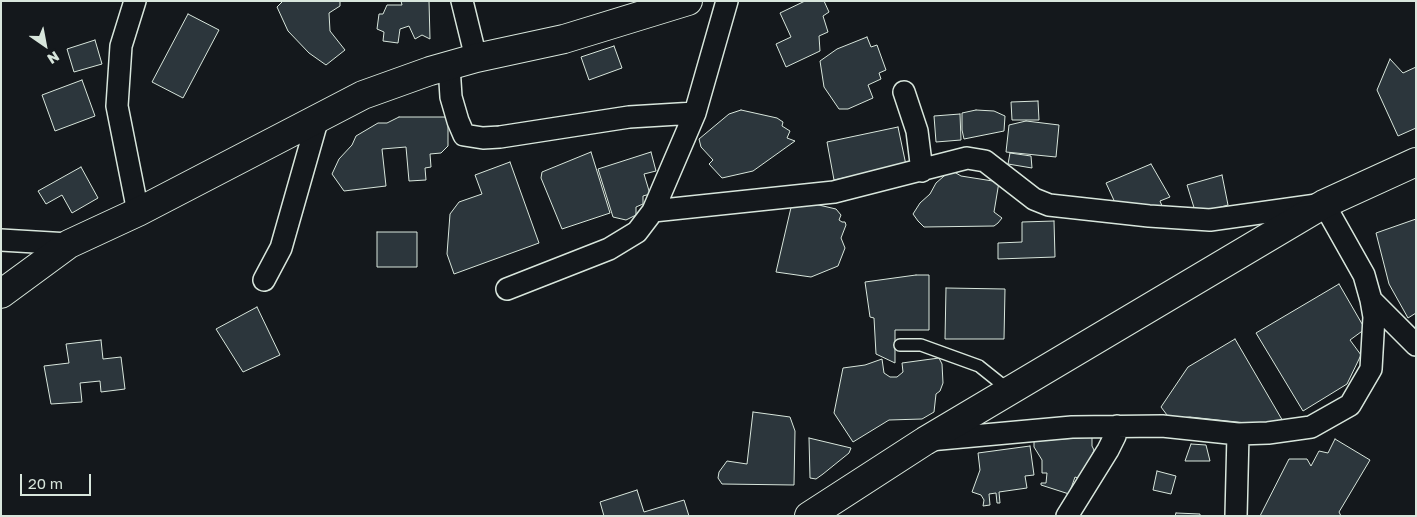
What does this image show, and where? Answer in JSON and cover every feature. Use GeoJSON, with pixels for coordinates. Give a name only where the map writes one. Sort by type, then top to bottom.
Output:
{"type":"FeatureCollection","features":[{"type":"Feature","properties":{"kind":"main road"},"geometry":{"type":"LineString","coordinates":[[1,294],[69,244],[138,212],[363,94],[430,71],[476,58],[564,39],[688,1]]}},
{"type":"Feature","properties":{"kind":"main road"},"geometry":{"type":"LineString","coordinates":[[809,516],[925,441],[1009,390],[1324,204],[1416,162]]}},
{"type":"Feature","properties":{"kind":"street"},"geometry":{"type":"LineString","coordinates":[[135,1],[121,46],[116,106],[138,212]]}},
{"type":"Feature","properties":{"kind":"street"},"geometry":{"type":"LineString","coordinates":[[462,1],[476,58]]}},
{"type":"Feature","properties":{"kind":"street"},"geometry":{"type":"LineString","coordinates":[[507,289],[609,250],[636,232],[653,211],[695,113],[727,1]]}},
{"type":"Feature","properties":{"kind":"street"},"geometry":{"type":"LineString","coordinates":[[448,66],[451,97],[464,135],[483,138],[500,137],[629,117],[695,113]]}},
{"type":"Feature","properties":{"kind":"street"},"geometry":{"type":"LineString","coordinates":[[904,92],[917,130],[922,171]]}},
{"type":"Feature","properties":{"kind":"street"},"geometry":{"type":"LineString","coordinates":[[264,280],[281,248],[318,118]]}},
{"type":"Feature","properties":{"kind":"street"},"geometry":{"type":"LineString","coordinates":[[653,211],[834,192],[968,158],[985,161],[1034,199],[1050,205],[1149,216],[1210,220],[1324,204],[1364,275],[1374,317],[1371,369],[1350,405],[1311,427],[1268,433],[1238,434],[1162,426],[1072,426],[925,441]]}},
{"type":"Feature","properties":{"kind":"street"},"geometry":{"type":"LineString","coordinates":[[1,240],[69,244]]}},
{"type":"Feature","properties":{"kind":"street"},"geometry":{"type":"LineString","coordinates":[[1371,300],[1416,345]]}},
{"type":"Feature","properties":{"kind":"street"},"geometry":{"type":"LineString","coordinates":[[1067,516],[1108,450],[1115,436],[1117,426]]}},
{"type":"Feature","properties":{"kind":"street"},"geometry":{"type":"LineString","coordinates":[[1236,516],[1238,434]]}},
{"type":"Feature","properties":{"kind":"lane"},"geometry":{"type":"LineString","coordinates":[[900,345],[921,345],[979,366],[1009,390]]}},
{"type":"Feature","properties":{"kind":"building"},"geometry":{"type":"Polygon","coordinates":[[[283,1],[340,1],[340,6],[329,13],[330,31],[345,50],[326,65],[309,53],[288,31],[277,7],[283,1]]]}},
{"type":"Feature","properties":{"kind":"building"},"geometry":{"type":"Polygon","coordinates":[[[401,1],[429,1],[430,39],[422,35],[415,39],[409,26],[400,29],[398,43],[383,41],[384,32],[377,29],[379,14],[383,14],[387,5],[402,5],[401,1]]]}},
{"type":"Feature","properties":{"kind":"building"},"geometry":{"type":"Polygon","coordinates":[[[805,1],[824,1],[829,12],[823,16],[828,32],[819,36],[820,51],[786,67],[776,44],[791,37],[780,13],[805,1]]]}},
{"type":"Feature","properties":{"kind":"building"},"geometry":{"type":"Polygon","coordinates":[[[188,14],[219,30],[183,98],[152,82],[188,14]]]}},
{"type":"Feature","properties":{"kind":"building"},"geometry":{"type":"Polygon","coordinates":[[[867,37],[871,47],[877,45],[886,70],[879,73],[881,79],[868,85],[873,98],[848,109],[839,109],[824,87],[820,61],[837,49],[867,37]]]}},
{"type":"Feature","properties":{"kind":"building"},"geometry":{"type":"Polygon","coordinates":[[[95,40],[102,64],[74,72],[67,49],[95,40]]]}},
{"type":"Feature","properties":{"kind":"building"},"geometry":{"type":"Polygon","coordinates":[[[614,46],[622,68],[589,80],[581,57],[614,46]]]}},
{"type":"Feature","properties":{"kind":"building"},"geometry":{"type":"Polygon","coordinates":[[[1390,59],[1403,73],[1416,67],[1416,128],[1398,136],[1377,90],[1390,59]]]}},
{"type":"Feature","properties":{"kind":"building"},"geometry":{"type":"Polygon","coordinates":[[[82,80],[95,116],[55,131],[42,95],[82,80]]]}},
{"type":"Feature","properties":{"kind":"building"},"geometry":{"type":"Polygon","coordinates":[[[1038,101],[1039,120],[1012,120],[1011,102],[1038,101]]]}},
{"type":"Feature","properties":{"kind":"building"},"geometry":{"type":"Polygon","coordinates":[[[741,110],[777,118],[783,122],[782,126],[790,131],[787,138],[795,141],[753,171],[722,178],[709,164],[713,160],[701,147],[699,139],[729,114],[741,110]]]}},
{"type":"Feature","properties":{"kind":"building"},"geometry":{"type":"Polygon","coordinates":[[[976,110],[994,111],[1005,116],[1004,131],[964,139],[962,113],[976,110]]]}},
{"type":"Feature","properties":{"kind":"building"},"geometry":{"type":"Polygon","coordinates":[[[960,114],[961,140],[936,142],[934,116],[960,114]]]}},
{"type":"Feature","properties":{"kind":"building"},"geometry":{"type":"Polygon","coordinates":[[[399,117],[448,117],[448,146],[441,153],[430,154],[431,167],[425,168],[426,180],[409,181],[406,147],[382,149],[386,186],[344,191],[332,174],[339,159],[352,145],[356,136],[378,123],[387,123],[399,117]]]}},
{"type":"Feature","properties":{"kind":"building"},"geometry":{"type":"Polygon","coordinates":[[[1026,121],[1059,125],[1056,157],[1006,152],[1009,125],[1026,121]]]}},
{"type":"Feature","properties":{"kind":"building"},"geometry":{"type":"Polygon","coordinates":[[[898,127],[906,165],[834,180],[827,142],[898,127]]]}},
{"type":"Feature","properties":{"kind":"building"},"geometry":{"type":"Polygon","coordinates":[[[591,152],[610,213],[562,229],[541,178],[542,172],[591,152]]]}},
{"type":"Feature","properties":{"kind":"building"},"geometry":{"type":"Polygon","coordinates":[[[651,152],[656,171],[644,174],[650,194],[643,196],[643,204],[636,207],[636,215],[626,220],[613,217],[598,169],[651,152]]]}},
{"type":"Feature","properties":{"kind":"building"},"geometry":{"type":"Polygon","coordinates":[[[1010,153],[1031,156],[1032,168],[1008,164],[1010,153]]]}},
{"type":"Feature","properties":{"kind":"building"},"geometry":{"type":"Polygon","coordinates":[[[510,162],[539,243],[454,274],[447,254],[450,214],[459,202],[482,194],[475,175],[510,162]]]}},
{"type":"Feature","properties":{"kind":"building"},"geometry":{"type":"Polygon","coordinates":[[[1151,164],[1170,197],[1160,201],[1165,213],[1118,209],[1106,183],[1151,164]]]}},
{"type":"Feature","properties":{"kind":"building"},"geometry":{"type":"Polygon","coordinates":[[[81,167],[98,198],[72,213],[62,195],[46,204],[38,191],[81,167]]]}},
{"type":"Feature","properties":{"kind":"building"},"geometry":{"type":"Polygon","coordinates":[[[951,170],[961,176],[999,182],[994,212],[1002,218],[998,223],[994,226],[924,227],[918,221],[913,214],[920,203],[930,194],[936,183],[951,170]]]}},
{"type":"Feature","properties":{"kind":"building"},"geometry":{"type":"Polygon","coordinates":[[[1222,175],[1228,205],[1196,214],[1187,185],[1222,175]]]}},
{"type":"Feature","properties":{"kind":"building"},"geometry":{"type":"Polygon","coordinates":[[[793,199],[836,209],[841,215],[839,220],[845,222],[846,225],[841,238],[845,248],[838,266],[811,277],[776,272],[793,199]]]}},
{"type":"Feature","properties":{"kind":"building"},"geometry":{"type":"Polygon","coordinates":[[[1416,219],[1416,313],[1408,318],[1389,284],[1376,233],[1416,219]]]}},
{"type":"Feature","properties":{"kind":"building"},"geometry":{"type":"Polygon","coordinates":[[[1054,221],[1055,257],[998,259],[998,243],[1022,242],[1022,222],[1054,221]]]}},
{"type":"Feature","properties":{"kind":"building"},"geometry":{"type":"Polygon","coordinates":[[[377,232],[417,232],[417,267],[377,267],[377,232]]]}},
{"type":"Feature","properties":{"kind":"building"},"geometry":{"type":"Polygon","coordinates":[[[929,275],[929,330],[895,330],[895,363],[876,354],[874,318],[870,317],[865,282],[929,275]]]}},
{"type":"Feature","properties":{"kind":"building"},"geometry":{"type":"Polygon","coordinates":[[[1339,284],[1365,329],[1350,340],[1361,355],[1347,384],[1303,411],[1256,333],[1339,284]]]}},
{"type":"Feature","properties":{"kind":"building"},"geometry":{"type":"Polygon","coordinates":[[[946,288],[1005,289],[1004,339],[945,339],[946,288]]]}},
{"type":"Feature","properties":{"kind":"building"},"geometry":{"type":"Polygon","coordinates":[[[257,307],[280,355],[243,372],[216,329],[257,307]]]}},
{"type":"Feature","properties":{"kind":"building"},"geometry":{"type":"Polygon","coordinates":[[[1235,339],[1284,423],[1265,425],[1190,417],[1170,419],[1161,407],[1188,367],[1235,339]]]}},
{"type":"Feature","properties":{"kind":"building"},"geometry":{"type":"Polygon","coordinates":[[[101,340],[103,359],[121,357],[125,389],[101,392],[100,381],[80,383],[82,402],[51,404],[44,366],[69,363],[66,344],[101,340]]]}},
{"type":"Feature","properties":{"kind":"building"},"geometry":{"type":"Polygon","coordinates":[[[939,358],[942,364],[943,383],[940,391],[936,394],[934,412],[922,419],[889,420],[853,442],[834,413],[843,368],[865,365],[882,359],[884,373],[890,377],[897,377],[903,372],[902,363],[939,358]]]}},
{"type":"Feature","properties":{"kind":"building"},"geometry":{"type":"Polygon","coordinates":[[[753,412],[790,417],[795,431],[794,485],[722,484],[718,478],[719,472],[727,461],[747,464],[753,412]]]}},
{"type":"Feature","properties":{"kind":"building"},"geometry":{"type":"Polygon","coordinates":[[[1092,437],[1094,450],[1083,480],[1075,477],[1069,494],[1041,485],[1041,483],[1046,483],[1047,473],[1042,473],[1042,460],[1034,447],[1034,441],[1092,437]]]}},
{"type":"Feature","properties":{"kind":"building"},"geometry":{"type":"Polygon","coordinates":[[[809,438],[851,448],[849,453],[823,474],[816,479],[810,478],[809,438]]]}},
{"type":"Feature","properties":{"kind":"building"},"geometry":{"type":"Polygon","coordinates":[[[1335,439],[1370,460],[1339,512],[1341,516],[1260,516],[1289,459],[1307,459],[1311,466],[1319,451],[1328,453],[1335,439]]]}},
{"type":"Feature","properties":{"kind":"building"},"geometry":{"type":"Polygon","coordinates":[[[1191,444],[1206,445],[1210,461],[1185,461],[1191,444]]]}},
{"type":"Feature","properties":{"kind":"building"},"geometry":{"type":"Polygon","coordinates":[[[1030,446],[1034,475],[1025,476],[1027,488],[999,492],[1000,503],[997,503],[996,493],[989,494],[990,505],[983,506],[984,500],[981,495],[972,492],[980,470],[978,453],[1030,446]]]}},
{"type":"Feature","properties":{"kind":"building"},"geometry":{"type":"Polygon","coordinates":[[[1157,471],[1176,476],[1171,494],[1153,490],[1157,471]]]}},
{"type":"Feature","properties":{"kind":"building"},"geometry":{"type":"Polygon","coordinates":[[[637,490],[644,512],[684,500],[689,516],[604,516],[600,502],[637,490]]]}},
{"type":"Feature","properties":{"kind":"building"},"geometry":{"type":"Polygon","coordinates":[[[1176,513],[1200,514],[1200,516],[1175,516],[1176,513]]]}}]}
